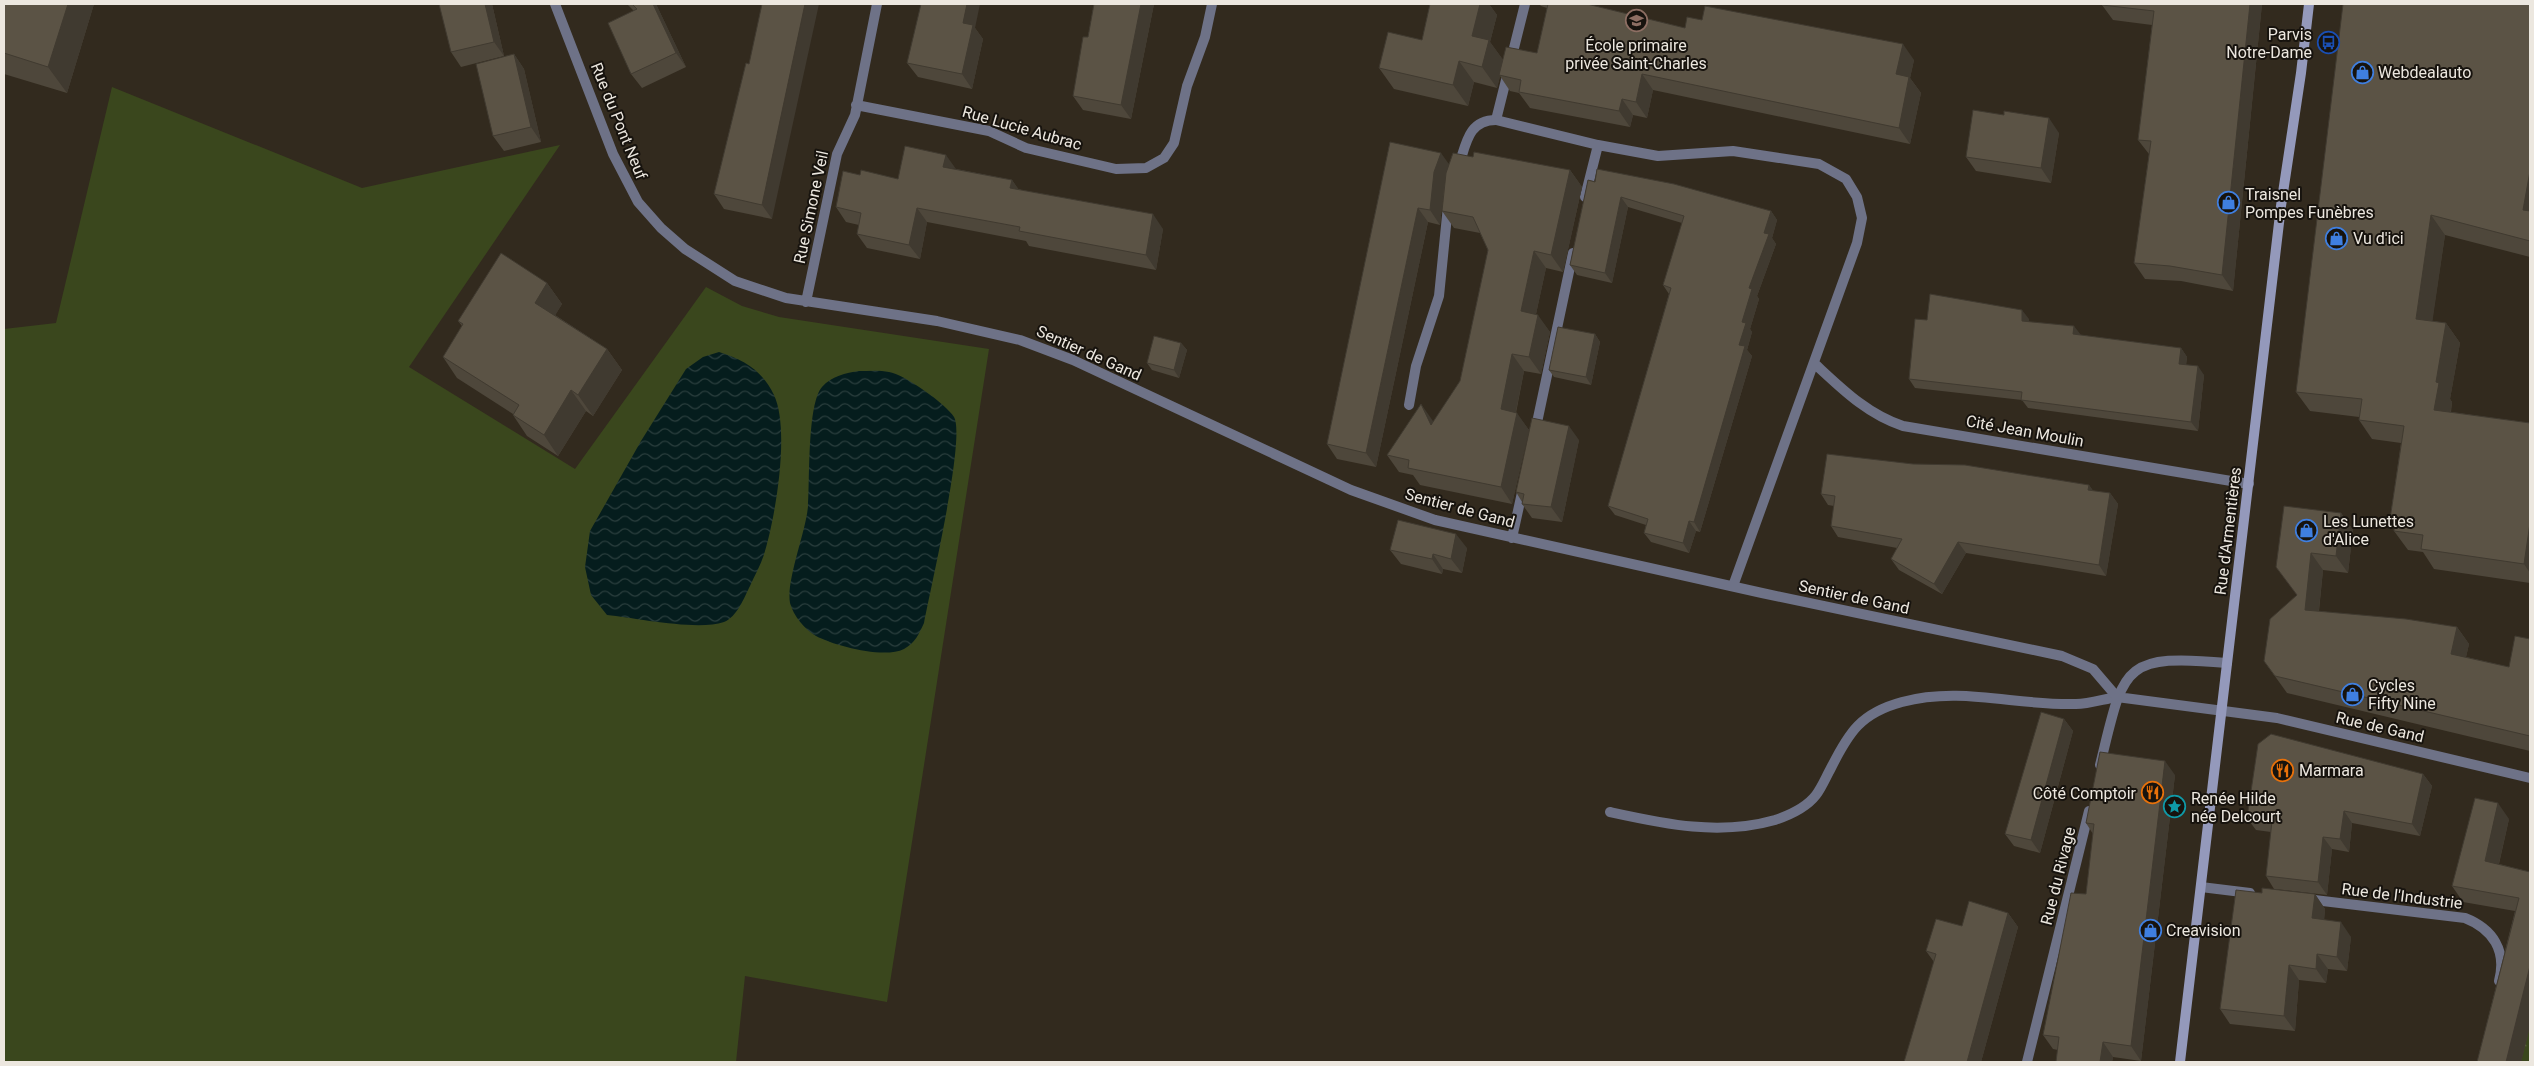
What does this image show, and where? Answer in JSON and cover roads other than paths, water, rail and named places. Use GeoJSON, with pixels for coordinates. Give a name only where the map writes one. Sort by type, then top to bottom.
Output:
{"type":"FeatureCollection","features":[{"type":"Feature","properties":{"kind":"main road","name":"Rue d'Armentières"},"geometry":{"type":"LineString","coordinates":[[2180,1062],[2281,206],[2302,73],[2309,4]]}},
{"type":"Feature","properties":{"kind":"street","name":"Rue du Pont Neuf"},"geometry":{"type":"LineString","coordinates":[[555,4],[620,171],[638,202],[685,249],[718,272],[770,294],[806,302]]}},
{"type":"Feature","properties":{"kind":"street","name":"Rue Simone Veil"},"geometry":{"type":"LineString","coordinates":[[806,302],[837,154],[852,122],[877,4]]}},
{"type":"Feature","properties":{"kind":"street","name":"Rue Lucie Aubrac"},"geometry":{"type":"LineString","coordinates":[[856,105],[989,132],[1026,148],[1116,169],[1146,168],[1164,158],[1174,143],[1187,86],[1205,37],[1212,4]]}},
{"type":"Feature","properties":{"kind":"street"},"geometry":{"type":"LineString","coordinates":[[1496,120],[1525,4]]}},
{"type":"Feature","properties":{"kind":"street"},"geometry":{"type":"LineString","coordinates":[[1454,176],[1473,128],[1482,122],[1496,120],[1598,145],[1658,156],[1733,151],[1819,164],[1846,179],[1853,188],[1861,208],[1860,231],[1815,364],[1734,586]]}},
{"type":"Feature","properties":{"kind":"street"},"geometry":{"type":"LineString","coordinates":[[1582,211],[1598,145]]}},
{"type":"Feature","properties":{"kind":"street"},"geometry":{"type":"LineString","coordinates":[[1409,405],[1416,366],[1439,296],[1450,195]]}},
{"type":"Feature","properties":{"kind":"street"},"geometry":{"type":"LineString","coordinates":[[1533,442],[1576,240]]}},
{"type":"Feature","properties":{"kind":"street","name":"Sentier de Gand"},"geometry":{"type":"LineString","coordinates":[[806,302],[937,321],[1020,340],[1074,360],[1380,502],[1435,520],[2068,658],[2093,669],[2117,697]]}},
{"type":"Feature","properties":{"kind":"street","name":"Cité Jean Moulin"},"geometry":{"type":"LineString","coordinates":[[1815,364],[1859,405],[1890,422],[1903,426],[2249,484]]}},
{"type":"Feature","properties":{"kind":"street"},"geometry":{"type":"LineString","coordinates":[[1512,538],[1524,480]]}},
{"type":"Feature","properties":{"kind":"street"},"geometry":{"type":"LineString","coordinates":[[2098,774],[2117,697],[2133,672],[2152,662],[2174,659],[2228,663]]}},
{"type":"Feature","properties":{"kind":"street"},"geometry":{"type":"LineString","coordinates":[[1610,812],[1688,827],[1742,828],[1786,816],[1803,807],[1816,795],[1845,739],[1855,726],[1884,708],[1920,698],[1954,694],[2078,704],[2117,697],[2222,711]]}},
{"type":"Feature","properties":{"kind":"street","name":"Rue de Gand"},"geometry":{"type":"LineString","coordinates":[[2222,711],[2285,720],[2530,778]]}},
{"type":"Feature","properties":{"kind":"street","name":"Rue du Rivage"},"geometry":{"type":"LineString","coordinates":[[2027,1062],[2091,803]]}},
{"type":"Feature","properties":{"kind":"street"},"geometry":{"type":"LineString","coordinates":[[2201,887],[2260,894]]}},
{"type":"Feature","properties":{"kind":"street","name":"Rue de l'Industrie"},"geometry":{"type":"LineString","coordinates":[[2299,898],[2465,918],[2479,923],[2495,940],[2500,954],[2501,973],[2496,991]]}},
{"type":"Feature","properties":{"kind":"water"},"geometry":{"type":"Polygon","coordinates":[[[719,352],[744,363],[758,373],[769,386],[779,410],[781,429],[780,472],[769,535],[760,564],[740,607],[729,620],[724,622],[683,625],[607,615],[591,595],[585,567],[590,531],[641,441],[686,369],[703,357],[719,352]]]}},
{"type":"Feature","properties":{"kind":"water"},"geometry":{"type":"Polygon","coordinates":[[[859,371],[889,372],[914,384],[950,411],[954,417],[956,430],[951,483],[924,623],[911,644],[895,652],[884,653],[860,650],[824,640],[808,630],[800,622],[790,603],[793,569],[808,506],[810,444],[817,396],[822,387],[830,380],[844,374],[859,371]]]}},
{"type":"Feature","properties":{"kind":"place","name":"École primaire privée Saint-Charles"},"geometry":{"type":"Point","coordinates":[1636,21]}},
{"type":"Feature","properties":{"kind":"place","name":"Parvis Notre-Dame"},"geometry":{"type":"Point","coordinates":[2328,43]}},
{"type":"Feature","properties":{"kind":"place","name":"Webdealauto"},"geometry":{"type":"Point","coordinates":[2362,72]}},
{"type":"Feature","properties":{"kind":"place","name":"Traisnel Pompes Funèbres"},"geometry":{"type":"Point","coordinates":[2229,203]}},
{"type":"Feature","properties":{"kind":"place","name":"Vu d'ici"},"geometry":{"type":"Point","coordinates":[2337,238]}},
{"type":"Feature","properties":{"kind":"place","name":"Les Lunettes d'Alice"},"geometry":{"type":"Point","coordinates":[2307,530]}},
{"type":"Feature","properties":{"kind":"place","name":"Cycles Fifty Nine"},"geometry":{"type":"Point","coordinates":[2352,694]}},
{"type":"Feature","properties":{"kind":"place","name":"Marmara"},"geometry":{"type":"Point","coordinates":[2283,770]}},
{"type":"Feature","properties":{"kind":"place","name":"Côté Comptoir"},"geometry":{"type":"Point","coordinates":[2152,793]}},
{"type":"Feature","properties":{"kind":"place","name":"Renée Hilde née Delcourt"},"geometry":{"type":"Point","coordinates":[2175,807]}},
{"type":"Feature","properties":{"kind":"place","name":"Creavision"},"geometry":{"type":"Point","coordinates":[2150,930]}}]}
